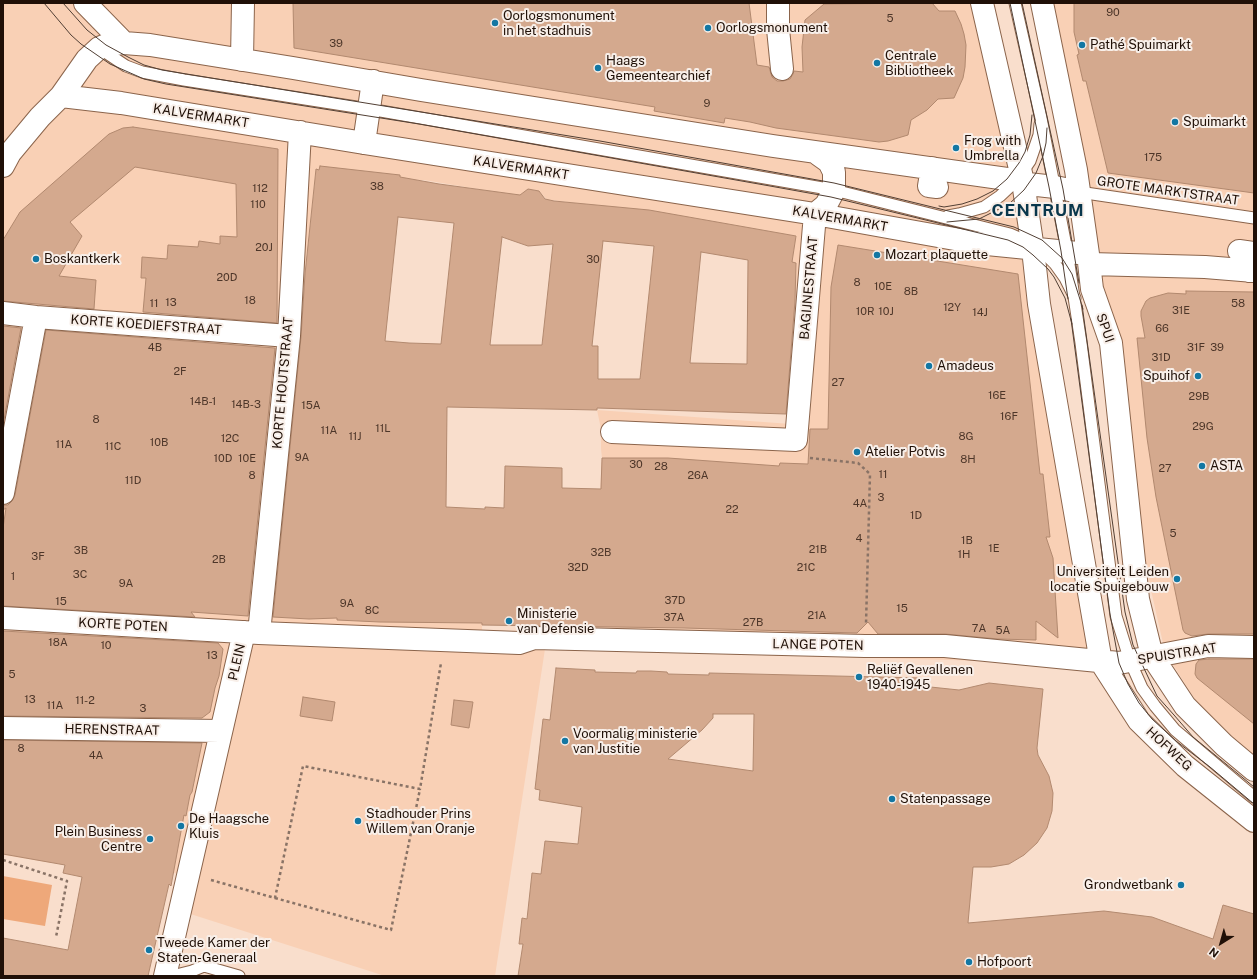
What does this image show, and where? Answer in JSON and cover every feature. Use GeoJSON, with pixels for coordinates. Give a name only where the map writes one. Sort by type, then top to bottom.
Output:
{"type":"FeatureCollection","features":[{"type":"Feature","properties":{"kind":"street"},"geometry":{"type":"LineString","coordinates":[[85,3],[124,43]]}},
{"type":"Feature","properties":{"kind":"street"},"geometry":{"type":"LineString","coordinates":[[242,60],[243,3]]}},
{"type":"Feature","properties":{"kind":"street"},"geometry":{"type":"LineString","coordinates":[[778,3],[778,30],[782,69]]}},
{"type":"Feature","properties":{"kind":"street"},"geometry":{"type":"LineString","coordinates":[[982,3],[1035,247],[1039,304],[1101,662]]}},
{"type":"Feature","properties":{"kind":"street","name":"SPUI"},"geometry":{"type":"LineString","coordinates":[[1042,3],[1076,170],[1079,192],[1082,256],[1105,340],[1138,599],[1152,656]]}},
{"type":"Feature","properties":{"kind":"street"},"geometry":{"type":"LineString","coordinates":[[3,166],[10,153],[40,117],[61,96],[87,59],[99,48],[106,45],[124,43],[150,45],[815,152],[934,178],[1020,179],[1028,184],[1055,187],[1079,192]]}},
{"type":"Feature","properties":{"kind":"street"},"geometry":{"type":"LineString","coordinates":[[364,143],[373,81]]}},
{"type":"Feature","properties":{"kind":"street","name":"KALVERMARKT"},"geometry":{"type":"LineString","coordinates":[[61,96],[128,104],[815,214],[976,243],[1035,247],[1082,256],[1251,271]]}},
{"type":"Feature","properties":{"kind":"street","name":"KORTE HOUTSTRAAT"},"geometry":{"type":"LineString","coordinates":[[252,633],[289,336],[300,132]]}},
{"type":"Feature","properties":{"kind":"street"},"geometry":{"type":"LineString","coordinates":[[815,152],[829,162],[834,172],[834,190],[826,205],[815,214]]}},
{"type":"Feature","properties":{"kind":"street","name":"BAGIJNESTRAAT"},"geometry":{"type":"LineString","coordinates":[[796,440],[815,214]]}},
{"type":"Feature","properties":{"kind":"street"},"geometry":{"type":"LineString","coordinates":[[1240,251],[1253,253],[1251,271]]}},
{"type":"Feature","properties":{"kind":"street","name":"KORTE KOEDIEFSTRAAT"},"geometry":{"type":"LineString","coordinates":[[3,313],[36,317],[289,336]]}},
{"type":"Feature","properties":{"kind":"street"},"geometry":{"type":"LineString","coordinates":[[3,493],[36,317]]}},
{"type":"Feature","properties":{"kind":"street"},"geometry":{"type":"LineString","coordinates":[[612,432],[796,440]]}},
{"type":"Feature","properties":{"kind":"street","name":"KORTE POTEN"},"geometry":{"type":"LineString","coordinates":[[3,618],[252,633]]}},
{"type":"Feature","properties":{"kind":"street","name":"PLEIN"},"geometry":{"type":"LineString","coordinates":[[165,976],[220,731],[252,633],[519,643],[534,638]]}},
{"type":"Feature","properties":{"kind":"street","name":"LANGE POTEN"},"geometry":{"type":"LineString","coordinates":[[534,638],[865,646],[945,646],[1046,655],[1101,662]]}},
{"type":"Feature","properties":{"kind":"street","name":"SPUISTRAAT"},"geometry":{"type":"LineString","coordinates":[[1101,662],[1130,661],[1208,646],[1254,647]]}},
{"type":"Feature","properties":{"kind":"street"},"geometry":{"type":"LineString","coordinates":[[1152,656],[1185,706],[1224,745],[1254,770]]}},
{"type":"Feature","properties":{"kind":"street","name":"HOFWEG"},"geometry":{"type":"LineString","coordinates":[[1101,662],[1139,721],[1185,766],[1254,821]]}},
{"type":"Feature","properties":{"kind":"street","name":"HERENSTRAAT"},"geometry":{"type":"LineString","coordinates":[[3,728],[220,731]]}},
{"type":"Feature","properties":{"kind":"lane","name":"SPUI"},"geometry":{"type":"LineString","coordinates":[[1015,3],[1055,187],[1082,256],[1074,298],[1082,343],[1116,616],[1130,661]]}},
{"type":"Feature","properties":{"kind":"lane","name":"KALVERMARKT"},"geometry":{"type":"LineString","coordinates":[[99,48],[126,66],[142,72],[834,190],[942,216],[1010,234],[1035,247],[1055,264],[1065,278],[1074,298]]}},
{"type":"Feature","properties":{"kind":"lane","name":"SPUI"},"geometry":{"type":"LineString","coordinates":[[942,216],[959,214],[984,207],[1020,179],[1030,162],[1039,135],[1041,118]]}},
{"type":"Feature","properties":{"kind":"lane","name":"GROTE MARKTSTRAAT"},"geometry":{"type":"LineString","coordinates":[[1079,192],[1254,218]]}},
{"type":"Feature","properties":{"kind":"lane","name":"HOFWEG"},"geometry":{"type":"LineString","coordinates":[[1130,661],[1142,688],[1155,706],[1176,730],[1254,797]]}},
{"type":"Feature","properties":{"kind":"lane"},"geometry":{"type":"LineString","coordinates":[[172,976],[204,966],[239,976]]}},
{"type":"Feature","properties":{"kind":"path"},"geometry":{"type":"LineString","coordinates":[[796,440],[800,451],[806,458],[858,463],[870,474],[865,646]]}},
{"type":"Feature","properties":{"kind":"path"},"geometry":{"type":"LineString","coordinates":[[188,874],[391,930],[420,789],[445,640]]}},
{"type":"Feature","properties":{"kind":"path"},"geometry":{"type":"LineString","coordinates":[[275,898],[303,766],[420,789]]}},
{"type":"Feature","properties":{"kind":"path"},"geometry":{"type":"LineString","coordinates":[[3,860],[67,881],[56,938]]}},
{"type":"Feature","properties":{"kind":"shaded area"},"geometry":{"type":"Polygon","coordinates":[[[3,3],[977,3],[1028,239],[1095,664],[545,649],[495,976],[385,976],[181,911],[189,875],[67,859],[52,863],[3,855],[3,3]],[[316,169],[292,390],[296,390],[296,392],[292,392],[292,394],[310,396],[427,622],[447,623],[482,620],[482,636],[539,637],[540,601],[600,491],[602,458],[601,429],[597,410],[791,424],[794,388],[796,263],[792,262],[796,236],[672,215],[551,200],[550,203],[539,191],[528,189],[519,196],[424,180],[417,180],[417,183],[316,169]]]}},
{"type":"Feature","properties":{"kind":"shaded area"},"geometry":{"type":"Polygon","coordinates":[[[1051,3],[1254,3],[1254,755],[1235,739],[1196,701],[1165,652],[1148,577],[1051,3]]]}},
{"type":"Feature","properties":{"kind":"shaded area"},"geometry":{"type":"Polygon","coordinates":[[[3,876],[52,885],[45,926],[3,919],[3,876]]]}},
{"type":"Feature","properties":{"kind":"building"},"geometry":{"type":"Polygon","coordinates":[[[293,3],[749,3],[757,65],[769,67],[772,77],[777,81],[783,81],[790,79],[794,71],[803,72],[802,47],[805,20],[824,4],[932,3],[939,11],[955,11],[961,24],[966,45],[965,67],[963,78],[954,98],[938,99],[927,110],[911,120],[908,135],[879,142],[776,128],[725,118],[724,123],[654,111],[655,107],[294,48],[293,3]]]}},
{"type":"Feature","properties":{"kind":"building","name":"Spuimarkt"},"geometry":{"type":"Polygon","coordinates":[[[1074,3],[1254,3],[1254,193],[1108,173],[1086,81],[1083,81],[1077,55],[1079,54],[1074,32],[1074,3]]]}},
{"type":"Feature","properties":{"kind":"building"},"geometry":{"type":"Polygon","coordinates":[[[133,127],[278,149],[277,323],[143,312],[146,278],[141,278],[142,257],[167,259],[168,245],[198,247],[199,241],[220,244],[220,236],[237,237],[236,184],[135,167],[70,222],[82,236],[59,276],[96,280],[94,309],[3,301],[3,240],[20,212],[109,134],[123,128],[133,127]]]}},
{"type":"Feature","properties":{"kind":"building"},"geometry":{"type":"Polygon","coordinates":[[[320,166],[400,175],[400,177],[439,184],[520,195],[528,189],[539,191],[545,199],[554,201],[649,210],[796,236],[792,262],[796,263],[795,301],[786,414],[597,408],[597,410],[447,407],[446,507],[485,509],[485,507],[504,508],[505,466],[562,468],[562,488],[601,489],[602,458],[668,458],[779,466],[780,463],[808,464],[810,429],[828,429],[831,287],[838,245],[1018,274],[1040,474],[1043,474],[1050,537],[1046,537],[1053,558],[1058,638],[1036,621],[1036,640],[998,639],[945,634],[878,634],[868,622],[857,633],[684,628],[482,625],[482,623],[380,622],[337,620],[337,618],[309,619],[273,617],[301,337],[305,274],[316,169],[319,170],[320,166]],[[398,217],[385,341],[441,344],[454,223],[398,217]],[[502,237],[490,345],[542,345],[553,244],[528,246],[502,237]],[[603,241],[592,346],[598,346],[598,379],[640,379],[654,246],[603,241]],[[701,252],[690,363],[747,364],[748,260],[701,252]]]}},
{"type":"Feature","properties":{"kind":"building"},"geometry":{"type":"Polygon","coordinates":[[[1186,291],[1254,292],[1254,634],[1208,634],[1192,636],[1185,633],[1183,630],[1156,497],[1147,438],[1137,338],[1145,338],[1141,311],[1146,301],[1150,298],[1168,293],[1186,294],[1186,291]]]}},
{"type":"Feature","properties":{"kind":"building"},"geometry":{"type":"Polygon","coordinates":[[[3,326],[21,328],[3,425],[3,326]]]}},
{"type":"Feature","properties":{"kind":"building"},"geometry":{"type":"Polygon","coordinates":[[[46,330],[275,348],[248,616],[191,612],[195,617],[3,606],[3,528],[6,508],[3,510],[3,505],[8,505],[15,495],[46,330]]]}},
{"type":"Feature","properties":{"kind":"building"},"geometry":{"type":"Polygon","coordinates":[[[3,631],[218,643],[223,649],[219,676],[210,712],[202,718],[3,716],[3,631]]]}},
{"type":"Feature","properties":{"kind":"building"},"geometry":{"type":"Polygon","coordinates":[[[1254,659],[1254,724],[1197,678],[1195,674],[1196,664],[1199,660],[1254,659]]]}},
{"type":"Feature","properties":{"kind":"building"},"geometry":{"type":"Polygon","coordinates":[[[556,668],[595,670],[595,672],[636,673],[637,671],[651,671],[667,672],[668,674],[709,675],[709,673],[921,678],[921,686],[959,690],[989,683],[1043,689],[1037,748],[1038,755],[1049,776],[1053,793],[1052,811],[1047,828],[1037,843],[1024,855],[1009,864],[991,867],[973,867],[968,923],[1104,911],[1152,917],[1213,939],[1223,905],[1254,914],[1254,976],[518,976],[523,944],[519,944],[522,918],[527,919],[532,873],[541,874],[545,841],[578,844],[582,807],[539,800],[540,790],[535,789],[543,719],[550,720],[556,668]],[[713,714],[713,718],[702,730],[668,759],[753,771],[754,714],[713,714]]]}},
{"type":"Feature","properties":{"kind":"building"},"geometry":{"type":"Polygon","coordinates":[[[303,697],[335,702],[332,721],[300,716],[303,697]]]}},
{"type":"Feature","properties":{"kind":"building"},"geometry":{"type":"Polygon","coordinates":[[[454,700],[473,702],[469,728],[451,725],[454,700]]]}},
{"type":"Feature","properties":{"kind":"building"},"geometry":{"type":"Polygon","coordinates":[[[3,740],[202,743],[186,816],[184,815],[171,886],[169,884],[148,976],[3,976],[3,938],[68,950],[82,877],[63,873],[65,865],[3,854],[3,740]]]}},
{"type":"Feature","properties":{"kind":"tram line"},"geometry":{"type":"LineString","coordinates":[[44,3],[71,35],[81,44],[110,64],[144,79],[166,84],[419,124],[831,197],[1008,240],[1023,247],[1048,269],[1065,298],[1072,324]]}},
{"type":"Feature","properties":{"kind":"tram line"},"geometry":{"type":"LineString","coordinates":[[63,3],[87,30],[106,45],[144,65],[162,70],[600,141],[834,183],[1014,227],[1042,240],[1062,258],[1072,274],[1083,309]]}},
{"type":"Feature","properties":{"kind":"tram line"},"geometry":{"type":"LineString","coordinates":[[1010,3],[1049,187],[1068,299]]}},
{"type":"Feature","properties":{"kind":"tram line"},"geometry":{"type":"LineString","coordinates":[[1022,3],[1063,189],[1079,283]]}},
{"type":"Feature","properties":{"kind":"tram line"},"geometry":{"type":"LineString","coordinates":[[939,206],[944,207],[962,204],[977,199],[993,191],[1007,179],[1025,152],[1030,135],[1032,115]]}},
{"type":"Feature","properties":{"kind":"tram line"},"geometry":{"type":"LineString","coordinates":[[947,222],[979,219],[1009,204],[1024,190],[1036,173],[1043,156],[1047,128]]}},
{"type":"Feature","properties":{"kind":"tram line"},"geometry":{"type":"LineString","coordinates":[[1082,305],[1125,612],[1133,645],[1157,696],[1193,737],[1254,787]]}},
{"type":"Feature","properties":{"kind":"tram line"},"geometry":{"type":"LineString","coordinates":[[1071,319],[1110,614],[1119,663],[1128,684],[1139,703],[1152,719],[1176,741],[1254,804]]}},
{"type":"Feature","properties":{"kind":"place","name":"Oorlogsmonument in het stadhuis"},"geometry":{"type":"Point","coordinates":[495,23]}},
{"type":"Feature","properties":{"kind":"place","name":"Oorlogsmonument"},"geometry":{"type":"Point","coordinates":[708,28]}},
{"type":"Feature","properties":{"kind":"place","name":"Pathé Spuimarkt"},"geometry":{"type":"Point","coordinates":[1082,45]}},
{"type":"Feature","properties":{"kind":"place","name":"Centrale Bibliotheek"},"geometry":{"type":"Point","coordinates":[877,63]}},
{"type":"Feature","properties":{"kind":"place","name":"Haags Gemeentearchief"},"geometry":{"type":"Point","coordinates":[598,68]}},
{"type":"Feature","properties":{"kind":"place","name":"Spuimarkt"},"geometry":{"type":"Point","coordinates":[1175,122]}},
{"type":"Feature","properties":{"kind":"place","name":"Frog with Umbrella"},"geometry":{"type":"Point","coordinates":[956,148]}},
{"type":"Feature","properties":{"kind":"place","name":"Mozart plaquette"},"geometry":{"type":"Point","coordinates":[877,255]}},
{"type":"Feature","properties":{"kind":"place","name":"Boskantkerk"},"geometry":{"type":"Point","coordinates":[36,259]}},
{"type":"Feature","properties":{"kind":"place","name":"Amadeus"},"geometry":{"type":"Point","coordinates":[929,366]}},
{"type":"Feature","properties":{"kind":"place","name":"Spuihof"},"geometry":{"type":"Point","coordinates":[1198,376]}},
{"type":"Feature","properties":{"kind":"place","name":"Atelier Potvis"},"geometry":{"type":"Point","coordinates":[857,452]}},
{"type":"Feature","properties":{"kind":"place","name":"ASTA"},"geometry":{"type":"Point","coordinates":[1202,466]}},
{"type":"Feature","properties":{"kind":"place","name":"Universiteit Leiden locatie Spuigebouw"},"geometry":{"type":"Point","coordinates":[1177,579]}},
{"type":"Feature","properties":{"kind":"place","name":"Ministerie van Defensie"},"geometry":{"type":"Point","coordinates":[509,621]}},
{"type":"Feature","properties":{"kind":"place","name":"Reliëf Gevallenen 1940-1945"},"geometry":{"type":"Point","coordinates":[859,677]}},
{"type":"Feature","properties":{"kind":"place","name":"Voormalig ministerie van Justitie"},"geometry":{"type":"Point","coordinates":[565,741]}},
{"type":"Feature","properties":{"kind":"place","name":"Statenpassage"},"geometry":{"type":"Point","coordinates":[892,799]}},
{"type":"Feature","properties":{"kind":"place","name":"Stadhouder Prins Willem van Oranje"},"geometry":{"type":"Point","coordinates":[358,821]}},
{"type":"Feature","properties":{"kind":"place","name":"De Haagsche Kluis"},"geometry":{"type":"Point","coordinates":[181,826]}},
{"type":"Feature","properties":{"kind":"place","name":"Plein Business Centre"},"geometry":{"type":"Point","coordinates":[150,839]}},
{"type":"Feature","properties":{"kind":"place","name":"Grondwetbank"},"geometry":{"type":"Point","coordinates":[1181,885]}},
{"type":"Feature","properties":{"kind":"place","name":"Tweede Kamer der Staten-Generaal"},"geometry":{"type":"Point","coordinates":[149,950]}},
{"type":"Feature","properties":{"kind":"place","name":"Hofpoort"},"geometry":{"type":"Point","coordinates":[969,962]}},
{"type":"Feature","properties":{"kind":"district","name":"CENTRUM"},"geometry":{"type":"Point","coordinates":[1038,211]}}]}
